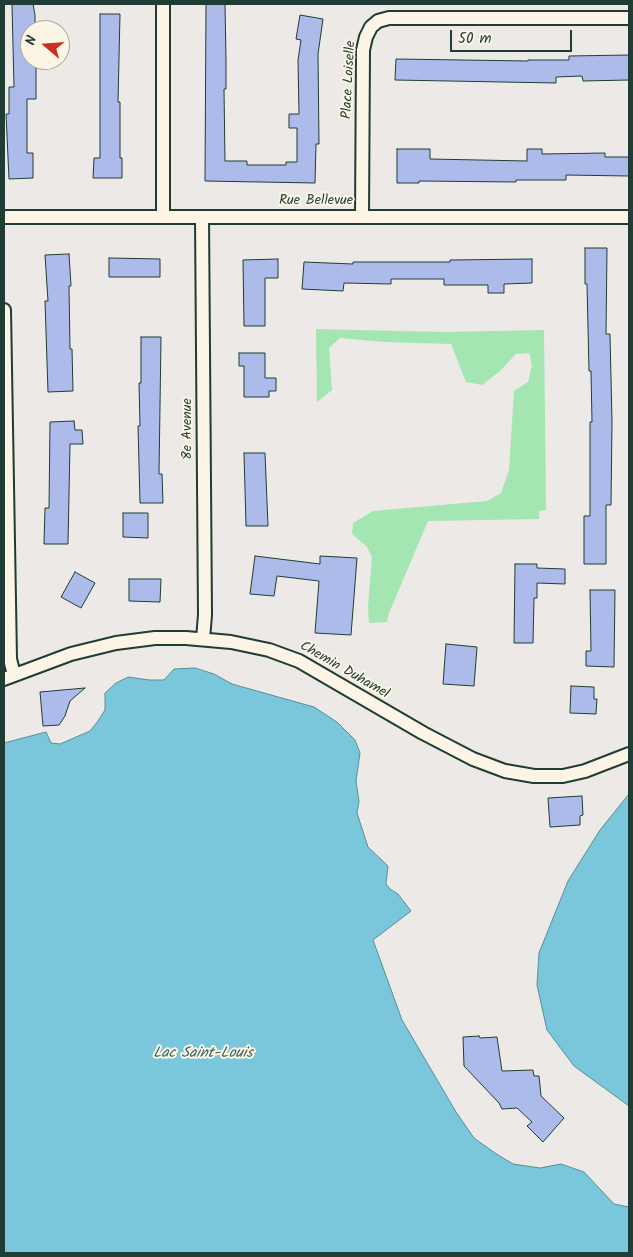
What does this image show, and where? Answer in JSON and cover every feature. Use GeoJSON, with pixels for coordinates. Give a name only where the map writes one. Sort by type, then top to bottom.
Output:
{"type":"FeatureCollection","features":[{"type":"Feature","properties":{"kind":"street"},"geometry":{"type":"LineString","coordinates":[[163,4],[163,216]]}},
{"type":"Feature","properties":{"kind":"street","name":"Place Loiselle"},"geometry":{"type":"LineString","coordinates":[[362,217],[364,50],[366,37],[371,27],[378,21],[389,18],[629,18]]}},
{"type":"Feature","properties":{"kind":"street","name":"Rue Bellevue"},"geometry":{"type":"LineString","coordinates":[[4,217],[629,217]]}},
{"type":"Feature","properties":{"kind":"street","name":"8e Avenue"},"geometry":{"type":"LineString","coordinates":[[202,218],[205,606],[203,639]]}},
{"type":"Feature","properties":{"kind":"street"},"geometry":{"type":"LineString","coordinates":[[4,310],[9,677]]}},
{"type":"Feature","properties":{"kind":"street","name":"Chemin Duhamel"},"geometry":{"type":"LineString","coordinates":[[9,677],[71,654],[116,643],[155,638],[203,639],[256,647],[299,661],[329,676],[363,699],[423,733],[473,759],[505,771],[534,776],[563,776],[584,771],[629,754]]}},
{"type":"Feature","properties":{"kind":"green space"},"geometry":{"type":"Polygon","coordinates":[[[316,329],[444,332],[544,330],[546,510],[539,511],[539,519],[428,521],[389,613],[387,622],[369,623],[368,607],[372,557],[367,547],[352,534],[353,523],[373,511],[487,501],[501,493],[509,470],[514,391],[528,382],[532,365],[529,353],[516,354],[500,371],[482,385],[466,382],[451,344],[384,342],[340,338],[329,348],[332,390],[317,402],[316,329]]]}},
{"type":"Feature","properties":{"kind":"water","name":"Lac Saint-Louis"},"geometry":{"type":"Polygon","coordinates":[[[195,668],[214,674],[232,684],[314,707],[337,722],[355,740],[360,753],[356,781],[359,801],[357,813],[368,847],[388,866],[386,884],[398,894],[411,911],[373,940],[402,1020],[456,1112],[474,1138],[513,1164],[540,1168],[561,1164],[584,1172],[614,1204],[629,1207],[629,1253],[4,1253],[4,743],[46,732],[51,743],[60,744],[90,731],[105,710],[105,693],[116,683],[128,677],[164,680],[174,669],[195,668]]]}},
{"type":"Feature","properties":{"kind":"water"},"geometry":{"type":"Polygon","coordinates":[[[629,794],[629,1106],[574,1066],[547,1030],[537,985],[539,953],[568,881],[600,830],[629,794]]]}},
{"type":"Feature","properties":{"kind":"building"},"geometry":{"type":"Polygon","coordinates":[[[12,4],[33,4],[35,20],[20,20],[20,70],[36,70],[36,99],[27,99],[27,153],[33,153],[33,178],[9,179],[6,114],[9,114],[9,87],[14,87],[12,4]]]}},
{"type":"Feature","properties":{"kind":"building"},"geometry":{"type":"Polygon","coordinates":[[[206,4],[225,4],[225,161],[247,161],[247,165],[286,165],[286,162],[297,162],[297,128],[289,128],[289,114],[299,114],[298,60],[301,40],[296,39],[300,15],[323,19],[318,54],[319,144],[316,144],[315,183],[205,181],[206,4]]]}},
{"type":"Feature","properties":{"kind":"building"},"geometry":{"type":"Polygon","coordinates":[[[100,14],[120,14],[118,102],[120,102],[122,178],[93,178],[94,158],[100,158],[100,14]]]}},
{"type":"Feature","properties":{"kind":"building"},"geometry":{"type":"Polygon","coordinates":[[[629,55],[629,80],[583,81],[582,76],[556,77],[556,83],[395,80],[396,59],[528,61],[569,60],[569,56],[629,55]]]}},
{"type":"Feature","properties":{"kind":"building"},"geometry":{"type":"Polygon","coordinates":[[[397,149],[430,149],[430,159],[527,161],[527,149],[542,149],[542,154],[605,153],[605,157],[629,157],[629,176],[566,175],[566,180],[516,180],[516,182],[419,181],[419,183],[397,183],[397,149]]]}},
{"type":"Feature","properties":{"kind":"building"},"geometry":{"type":"Polygon","coordinates":[[[585,248],[607,248],[606,334],[610,334],[612,422],[611,505],[606,505],[606,564],[584,564],[584,516],[590,516],[590,422],[592,422],[585,248]]]}},
{"type":"Feature","properties":{"kind":"building"},"geometry":{"type":"Polygon","coordinates":[[[69,254],[71,286],[69,286],[70,349],[72,349],[73,391],[48,392],[45,301],[48,301],[45,255],[69,254]]]}},
{"type":"Feature","properties":{"kind":"building"},"geometry":{"type":"Polygon","coordinates":[[[109,258],[160,259],[160,277],[109,277],[109,258]]]}},
{"type":"Feature","properties":{"kind":"building"},"geometry":{"type":"Polygon","coordinates":[[[278,259],[278,278],[265,278],[265,326],[244,326],[243,260],[278,259]]]}},
{"type":"Feature","properties":{"kind":"building"},"geometry":{"type":"Polygon","coordinates":[[[532,259],[532,283],[504,284],[504,293],[488,293],[488,285],[444,285],[444,279],[391,279],[391,284],[344,283],[343,291],[302,289],[304,262],[353,264],[353,262],[450,262],[450,260],[532,259]]]}},
{"type":"Feature","properties":{"kind":"building"},"geometry":{"type":"Polygon","coordinates":[[[141,337],[161,337],[159,474],[162,474],[163,503],[140,503],[138,426],[140,426],[141,337]]]}},
{"type":"Feature","properties":{"kind":"building"},"geometry":{"type":"Polygon","coordinates":[[[239,353],[265,353],[265,378],[276,378],[276,391],[269,391],[269,397],[244,397],[244,366],[239,366],[239,353]]]}},
{"type":"Feature","properties":{"kind":"building"},"geometry":{"type":"Polygon","coordinates":[[[74,421],[75,430],[82,430],[83,444],[70,444],[68,544],[44,544],[45,508],[49,508],[50,422],[74,421]]]}},
{"type":"Feature","properties":{"kind":"building"},"geometry":{"type":"Polygon","coordinates":[[[244,453],[265,453],[268,526],[246,526],[244,453]]]}},
{"type":"Feature","properties":{"kind":"building"},"geometry":{"type":"Polygon","coordinates":[[[123,513],[148,513],[148,538],[123,537],[123,513]]]}},
{"type":"Feature","properties":{"kind":"building"},"geometry":{"type":"Polygon","coordinates":[[[255,556],[320,564],[320,556],[357,558],[351,635],[315,633],[319,581],[277,576],[274,596],[250,594],[255,556]]]}},
{"type":"Feature","properties":{"kind":"building"},"geometry":{"type":"Polygon","coordinates":[[[515,564],[537,564],[537,568],[565,569],[565,584],[537,583],[537,598],[534,598],[533,643],[514,643],[515,564]]]}},
{"type":"Feature","properties":{"kind":"building"},"geometry":{"type":"Polygon","coordinates":[[[75,572],[95,583],[81,608],[61,597],[75,572]]]}},
{"type":"Feature","properties":{"kind":"building"},"geometry":{"type":"Polygon","coordinates":[[[129,579],[161,579],[160,602],[129,601],[129,579]]]}},
{"type":"Feature","properties":{"kind":"building"},"geometry":{"type":"Polygon","coordinates":[[[590,590],[615,590],[614,667],[586,666],[586,651],[591,651],[590,590]]]}},
{"type":"Feature","properties":{"kind":"building"},"geometry":{"type":"Polygon","coordinates":[[[446,644],[477,647],[474,686],[443,684],[446,644]]]}},
{"type":"Feature","properties":{"kind":"building"},"geometry":{"type":"Polygon","coordinates":[[[571,686],[594,687],[594,699],[597,699],[596,714],[570,713],[571,686]]]}},
{"type":"Feature","properties":{"kind":"building"},"geometry":{"type":"Polygon","coordinates":[[[85,688],[70,701],[65,716],[59,725],[43,726],[40,692],[85,688]]]}},
{"type":"Feature","properties":{"kind":"building"},"geometry":{"type":"Polygon","coordinates":[[[582,796],[583,815],[580,816],[580,825],[550,827],[548,798],[582,796]]]}},
{"type":"Feature","properties":{"kind":"building"},"geometry":{"type":"Polygon","coordinates":[[[479,1036],[480,1038],[497,1037],[502,1071],[533,1070],[534,1076],[539,1076],[541,1096],[564,1118],[543,1142],[527,1126],[532,1122],[517,1108],[502,1109],[499,1103],[464,1066],[463,1037],[479,1036]]]}}]}
